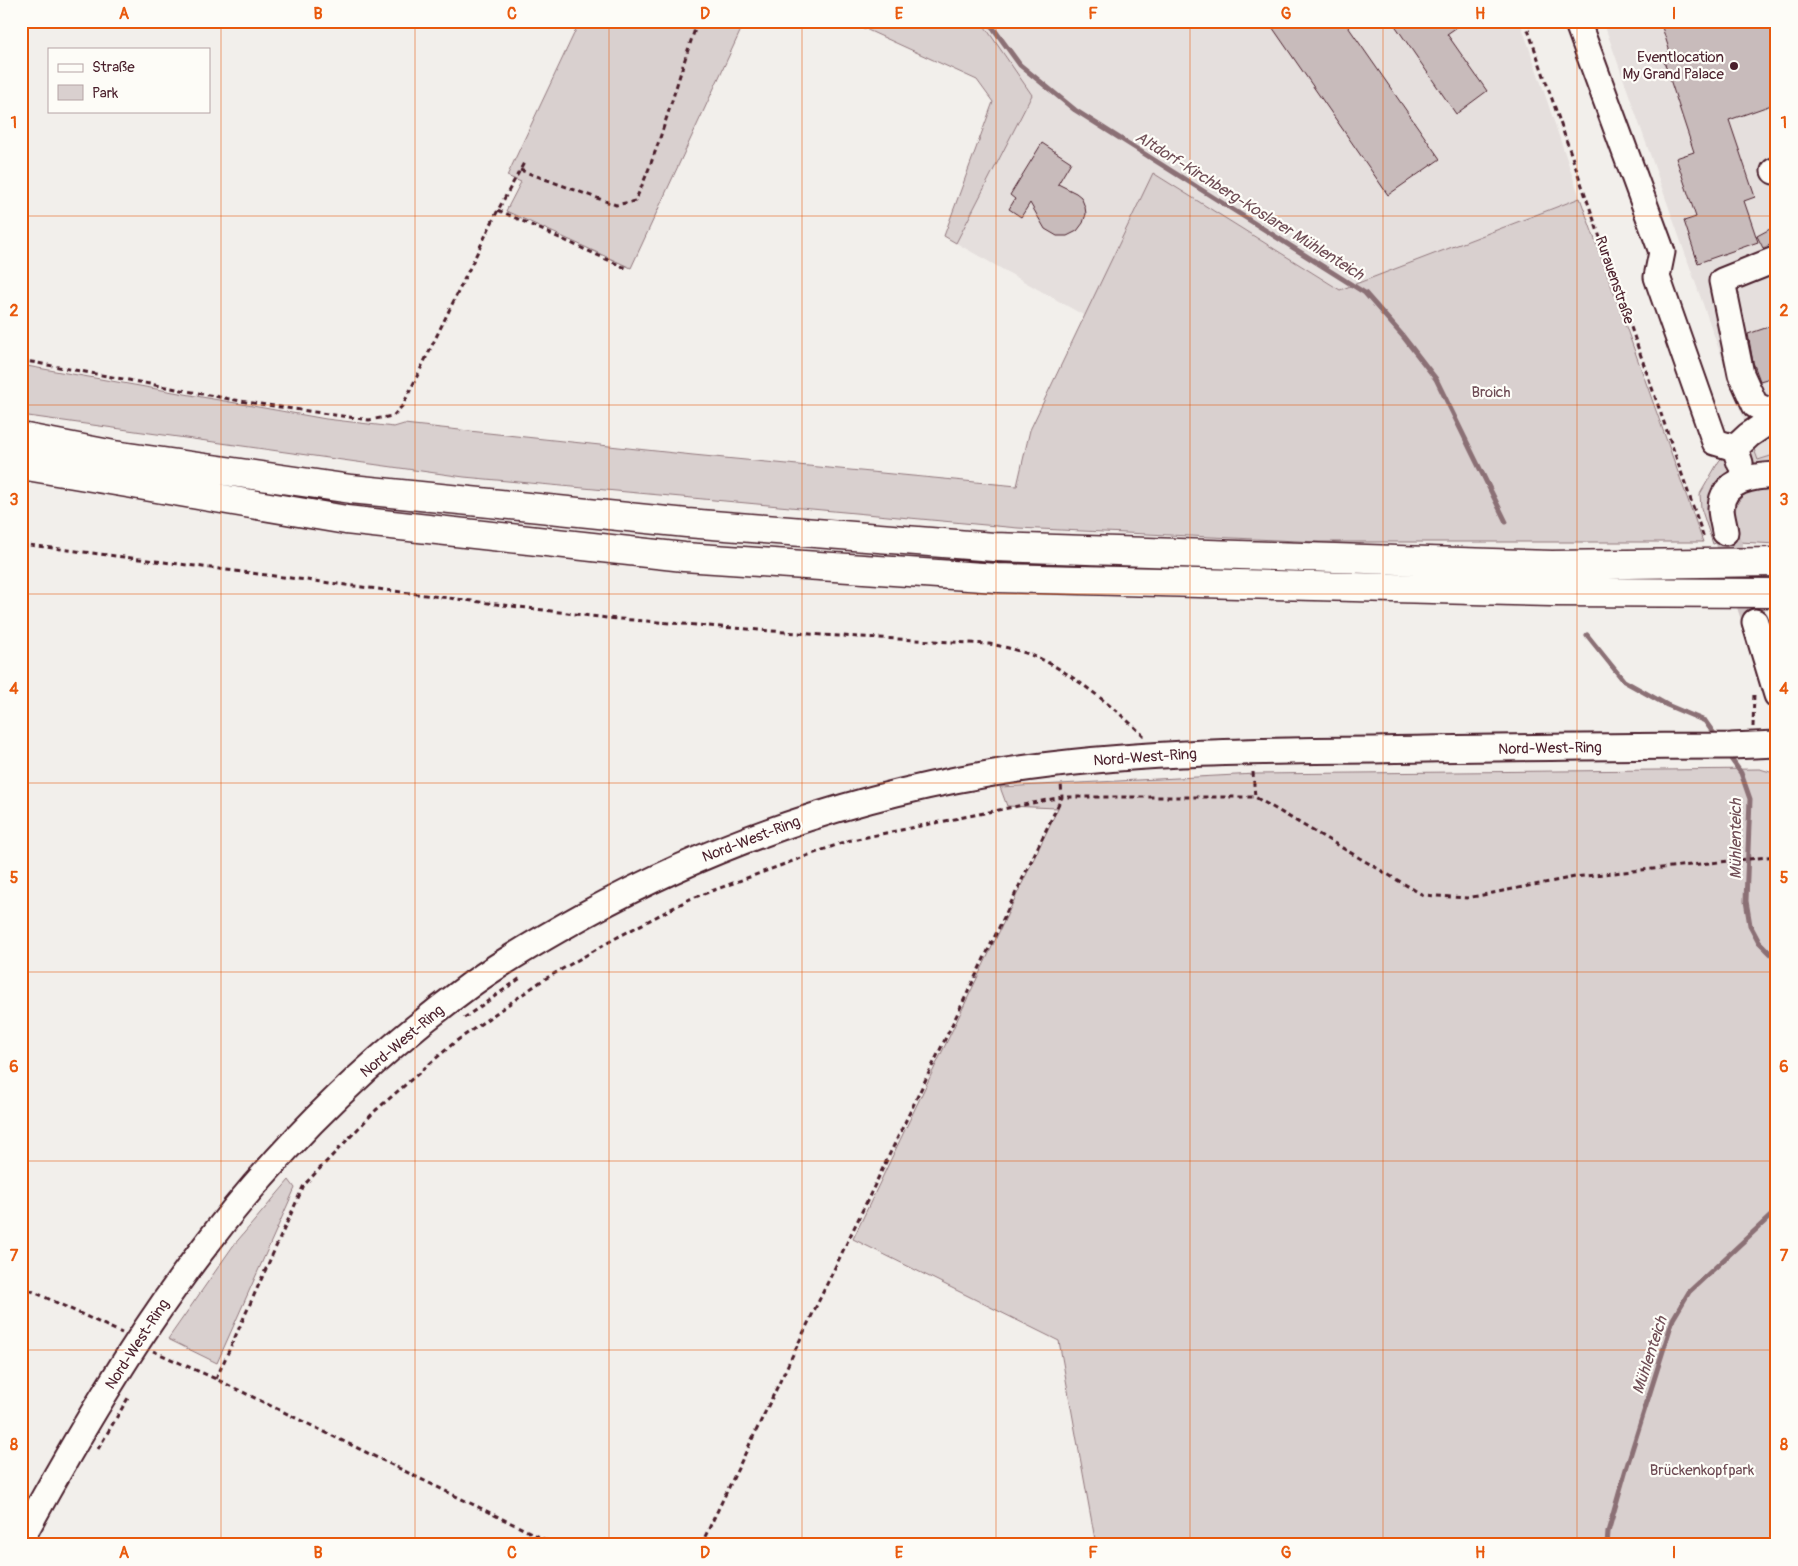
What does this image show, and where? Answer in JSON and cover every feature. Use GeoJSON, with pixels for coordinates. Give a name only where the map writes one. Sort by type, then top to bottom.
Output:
{"type":"FeatureCollection","features":[{"type":"Feature","properties":{"kind":"highway"},"geometry":{"type":"LineString","coordinates":[[21,437],[114,455],[361,490],[687,523],[994,547],[1552,565],[1777,562]]}},
{"type":"Feature","properties":{"kind":"highway"},"geometry":{"type":"LineString","coordinates":[[21,465],[346,520],[694,558],[997,578],[1552,592],[1777,593]]}},
{"type":"Feature","properties":{"kind":"street"},"geometry":{"type":"LineString","coordinates":[[1577,21],[1662,252],[1657,277],[1715,442],[1735,448]]}},
{"type":"Feature","properties":{"kind":"street"},"geometry":{"type":"LineString","coordinates":[[1735,448],[1749,435],[1777,416],[1755,405],[1741,374],[1722,281],[1777,259]]}},
{"type":"Feature","properties":{"kind":"street"},"geometry":{"type":"LineString","coordinates":[[1735,448],[1746,478]]}},
{"type":"Feature","properties":{"kind":"street"},"geometry":{"type":"LineString","coordinates":[[1715,535],[1726,492],[1736,483],[1746,478],[1777,475]]}},
{"type":"Feature","properties":{"kind":"street"},"geometry":{"type":"LineString","coordinates":[[1755,622],[1765,693]]}},
{"type":"Feature","properties":{"kind":"street","name":"Nord-West-Ring"},"geometry":{"type":"LineString","coordinates":[[21,1539],[95,1408],[151,1346],[201,1251],[269,1168],[344,1089],[421,1024],[475,982],[515,956],[563,927],[637,887],[701,857],[801,820],[860,802],[915,789],[990,774],[1060,779],[1167,754],[1251,751],[1753,745]]}},
{"type":"Feature","properties":{"kind":"path"},"geometry":{"type":"LineString","coordinates":[[520,170],[616,206],[635,202],[658,146],[680,70],[698,21]]}},
{"type":"Feature","properties":{"kind":"path","name":"Rurauenstraße"},"geometry":{"type":"LineString","coordinates":[[1525,21],[1715,535]]}},
{"type":"Feature","properties":{"kind":"path"},"geometry":{"type":"LineString","coordinates":[[21,360],[246,402],[370,420],[393,416],[403,405],[498,210],[525,161]]}},
{"type":"Feature","properties":{"kind":"path"},"geometry":{"type":"LineString","coordinates":[[498,210],[628,269]]}},
{"type":"Feature","properties":{"kind":"path"},"geometry":{"type":"LineString","coordinates":[[21,544],[607,618],[823,635],[989,644],[1013,648],[1042,660],[1072,678],[1122,715],[1146,738],[1167,754]]}},
{"type":"Feature","properties":{"kind":"path"},"geometry":{"type":"LineString","coordinates":[[1753,745],[1765,693]]}},
{"type":"Feature","properties":{"kind":"path"},"geometry":{"type":"LineString","coordinates":[[1251,751],[1254,797]]}},
{"type":"Feature","properties":{"kind":"path"},"geometry":{"type":"LineString","coordinates":[[701,1545],[1062,797],[1060,779]]}},
{"type":"Feature","properties":{"kind":"path"},"geometry":{"type":"LineString","coordinates":[[216,1379],[304,1185],[376,1110],[455,1042],[543,980],[616,938],[690,899],[847,841],[1062,797],[1254,797],[1423,896],[1468,898],[1575,877],[1777,856]]}},
{"type":"Feature","properties":{"kind":"path"},"geometry":{"type":"LineString","coordinates":[[463,1018],[527,973]]}},
{"type":"Feature","properties":{"kind":"path"},"geometry":{"type":"LineString","coordinates":[[21,1286],[151,1346],[556,1545]]}},
{"type":"Feature","properties":{"kind":"path"},"geometry":{"type":"LineString","coordinates":[[94,1454],[130,1395]]}},
{"type":"Feature","properties":{"kind":"shaded area"},"geometry":{"type":"Polygon","coordinates":[[[981,21],[1520,21],[1580,198],[1340,290],[1154,174],[1085,316],[956,243],[1032,95],[981,21]]]}},
{"type":"Feature","properties":{"kind":"shaded area"},"geometry":{"type":"Polygon","coordinates":[[[1603,21],[1777,21],[1777,454],[1758,460],[1603,21]]]}},
{"type":"Feature","properties":{"kind":"green space"},"geometry":{"type":"Polygon","coordinates":[[[580,21],[745,21],[631,268],[506,211],[521,182],[507,176],[580,21]]]}},
{"type":"Feature","properties":{"kind":"green space"},"geometry":{"type":"Polygon","coordinates":[[[848,21],[981,21],[1032,95],[956,243],[944,236],[993,102],[977,80],[848,21]]]}},
{"type":"Feature","properties":{"kind":"green space","name":"Broich"},"geometry":{"type":"Polygon","coordinates":[[[1153,173],[1340,290],[1580,198],[1703,542],[1319,542],[1018,528],[464,477],[21,415],[21,365],[326,419],[394,427],[404,424],[693,455],[1017,486],[1030,430],[1153,173]]]}},
{"type":"Feature","properties":{"kind":"green space"},"geometry":{"type":"Polygon","coordinates":[[[1751,441],[1758,460],[1777,454],[1777,465],[1733,468],[1720,477],[1712,489],[1708,505],[1719,542],[1713,544],[1701,508],[1700,494],[1719,461],[1732,448],[1751,441]]]}},
{"type":"Feature","properties":{"kind":"green space"},"geometry":{"type":"Polygon","coordinates":[[[1777,484],[1777,544],[1739,542],[1734,522],[1738,502],[1749,491],[1777,484]]]}},
{"type":"Feature","properties":{"kind":"green space","name":"Brückenkopfpark"},"geometry":{"type":"Polygon","coordinates":[[[1760,769],[1777,774],[1777,1545],[1096,1545],[1059,1341],[853,1239],[1058,808],[1007,806],[1000,787],[1256,774],[1760,769]]]}},
{"type":"Feature","properties":{"kind":"green space"},"geometry":{"type":"Polygon","coordinates":[[[289,1180],[295,1188],[217,1363],[168,1339],[233,1246],[289,1180]]]}},
{"type":"Feature","properties":{"kind":"building"},"geometry":{"type":"Polygon","coordinates":[[[1268,21],[1344,21],[1440,159],[1388,195],[1268,21]]]}},
{"type":"Feature","properties":{"kind":"building"},"geometry":{"type":"Polygon","coordinates":[[[1392,21],[1466,21],[1447,34],[1487,91],[1456,114],[1392,21]]]}},
{"type":"Feature","properties":{"kind":"building"},"geometry":{"type":"Polygon","coordinates":[[[1660,21],[1777,21],[1777,103],[1729,120],[1755,197],[1744,201],[1758,242],[1698,263],[1684,221],[1696,217],[1676,158],[1694,152],[1662,55],[1670,52],[1660,21]]]}},
{"type":"Feature","properties":{"kind":"building"},"geometry":{"type":"Polygon","coordinates":[[[1042,143],[1071,162],[1058,184],[1081,197],[1085,207],[1086,214],[1083,223],[1077,231],[1067,236],[1057,236],[1045,229],[1030,203],[1021,217],[1009,209],[1015,199],[1010,195],[1042,143]]]}},
{"type":"Feature","properties":{"kind":"building"},"geometry":{"type":"Polygon","coordinates":[[[1770,229],[1776,242],[1763,248],[1757,236],[1770,229]]]}},
{"type":"Feature","properties":{"kind":"building"},"geometry":{"type":"Polygon","coordinates":[[[1777,324],[1777,376],[1760,381],[1753,362],[1748,334],[1777,324]]]}},
{"type":"Feature","properties":{"kind":"waterway","name":"Altdorf-Kirchberg-Koslarer Mühlenteich"},"geometry":{"type":"LineString","coordinates":[[988,21],[1020,65],[1075,110],[1365,293],[1402,335],[1436,379],[1506,522]]}},
{"type":"Feature","properties":{"kind":"waterway","name":"Mühlenteich"},"geometry":{"type":"LineString","coordinates":[[1587,635],[1624,681],[1667,705],[1705,721],[1717,738]]}},
{"type":"Feature","properties":{"kind":"waterway","name":"Mühlenteich"},"geometry":{"type":"LineString","coordinates":[[1727,753],[1741,773],[1750,799],[1746,901],[1750,925],[1759,942],[1777,960]]}},
{"type":"Feature","properties":{"kind":"waterway","name":"Mühlenteich"},"geometry":{"type":"LineString","coordinates":[[1607,1545],[1608,1532],[1626,1469],[1673,1319],[1689,1292],[1777,1210]]}},
{"type":"Feature","properties":{"kind":"tunnel"},"geometry":{"type":"LineString","coordinates":[[1725,532],[1755,622]]}},
{"type":"Feature","properties":{"kind":"place","name":"Eventlocation My Grand Palace"},"geometry":{"type":"Point","coordinates":[1734,66]}}]}
